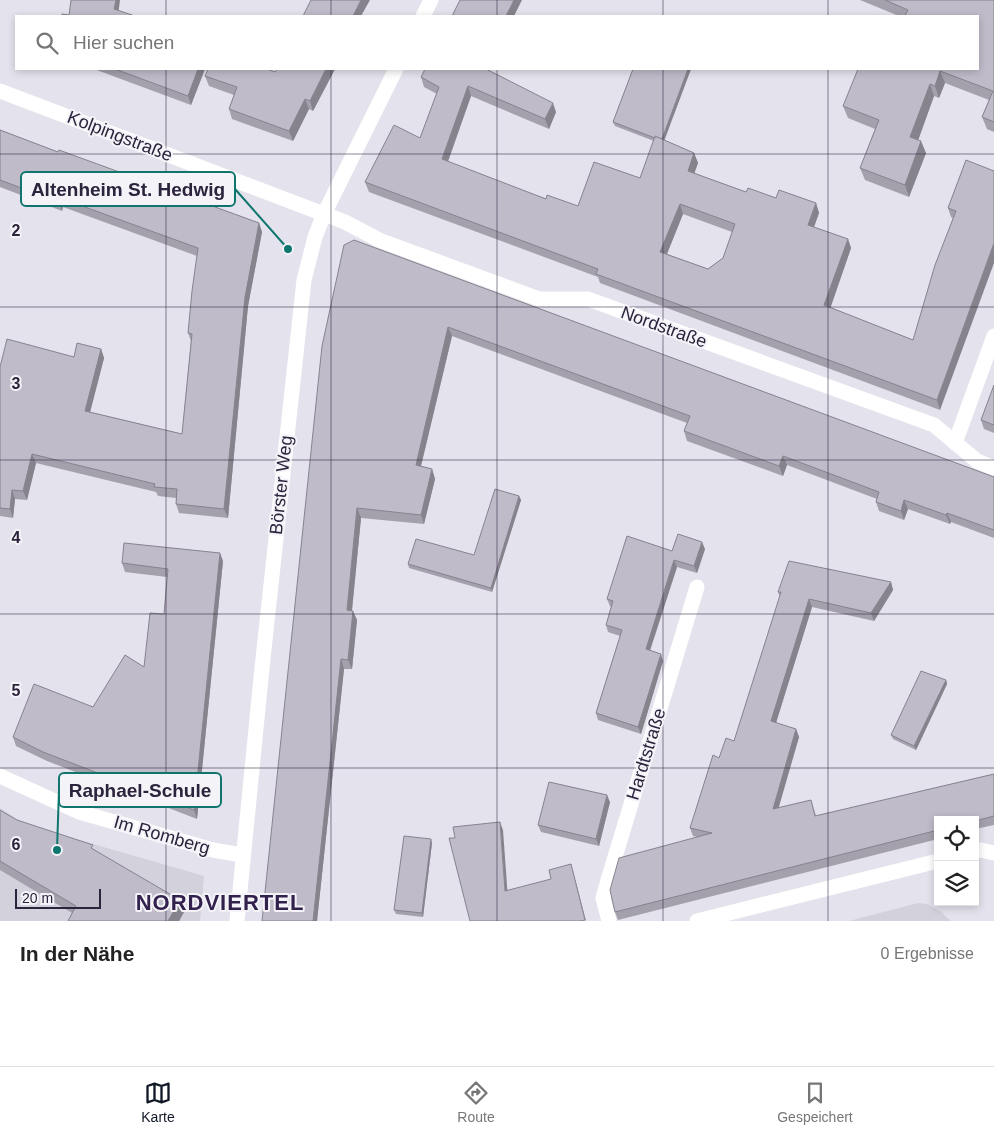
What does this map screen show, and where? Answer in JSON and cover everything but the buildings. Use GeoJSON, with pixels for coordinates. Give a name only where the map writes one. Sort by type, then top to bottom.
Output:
{"type":"FeatureCollection","features":[{"type":"Feature","properties":{"kind":"street"},"geometry":{"type":"LineString","coordinates":[[424,15],[431,0]]}},
{"type":"Feature","properties":{"kind":"street","name":"Börster Weg"},"geometry":{"type":"LineString","coordinates":[[237,921],[242,855],[304,280],[315,237],[324,214],[396,70]]}},
{"type":"Feature","properties":{"kind":"street","name":"Kolpingstraße"},"geometry":{"type":"LineString","coordinates":[[0,91],[324,214]]}},
{"type":"Feature","properties":{"kind":"street","name":"Nordstraße"},"geometry":{"type":"LineString","coordinates":[[324,214],[379,240],[539,299],[588,299],[934,425],[977,461],[994,468]]}},
{"type":"Feature","properties":{"kind":"street"},"geometry":{"type":"LineString","coordinates":[[955,444],[994,336]]}},
{"type":"Feature","properties":{"kind":"street","name":"Hardtstraße"},"geometry":{"type":"LineString","coordinates":[[609,921],[603,898],[697,587]]}},
{"type":"Feature","properties":{"kind":"street","name":"Im Romberg"},"geometry":{"type":"LineString","coordinates":[[0,776],[79,812],[213,850],[242,855]]}},
{"type":"Feature","properties":{"kind":"street"},"geometry":{"type":"LineString","coordinates":[[979,850],[994,853]]}},
{"type":"Feature","properties":{"kind":"street"},"geometry":{"type":"LineString","coordinates":[[697,921],[934,862]]}},
{"type":"Feature","properties":{"kind":"shaded area"},"geometry":{"type":"Polygon","coordinates":[[[0,808],[24,824],[204,876],[200,921],[0,921],[0,808]]]}},
{"type":"Feature","properties":{"kind":"shaded area"},"geometry":{"type":"Polygon","coordinates":[[[918,903],[927,904],[940,911],[951,921],[849,921],[918,903]]]}},
{"type":"Feature","properties":{"kind":"place","name":"Altenheim St. Hedwig"},"geometry":{"type":"Point","coordinates":[288,249]}},
{"type":"Feature","properties":{"kind":"place","name":"Raphael-Schule"},"geometry":{"type":"Point","coordinates":[57,850]}},
{"type":"Feature","properties":{"kind":"district","name":"NORDVIERTEL"},"geometry":{"type":"Point","coordinates":[220,902]}}]}
